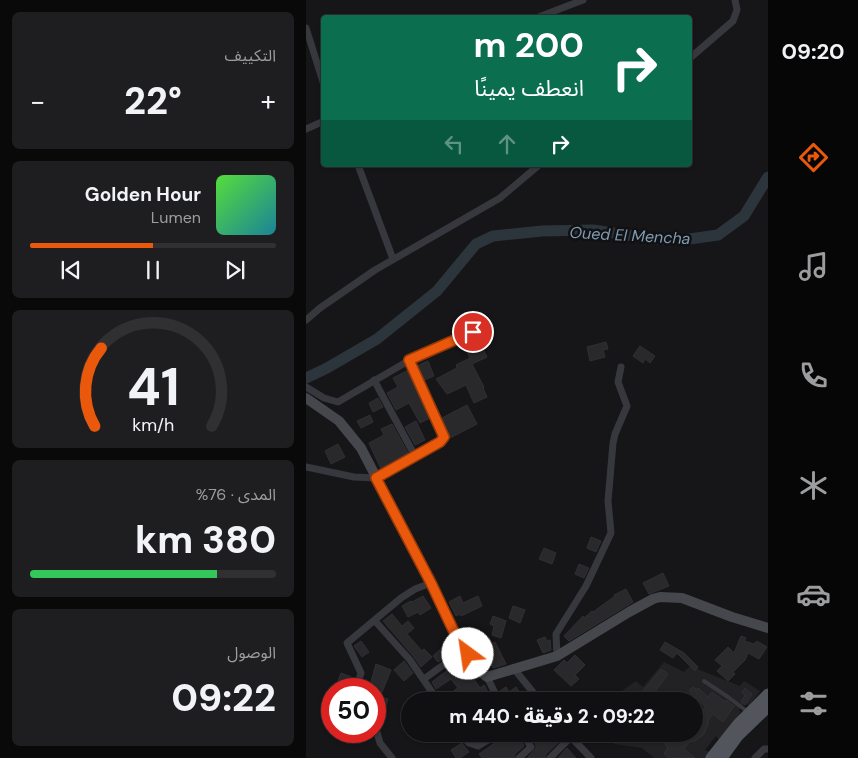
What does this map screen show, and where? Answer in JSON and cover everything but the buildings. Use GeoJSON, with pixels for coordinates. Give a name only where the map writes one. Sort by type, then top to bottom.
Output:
{"type":"FeatureCollection","features":[{"type":"Feature","properties":{"kind":"main road"},"geometry":{"type":"LineString","coordinates":[[308,394],[333,416],[361,448],[431,583],[455,634],[478,671],[487,677],[557,656],[644,603],[660,597],[682,598],[768,628]]}},
{"type":"Feature","properties":{"kind":"main road"},"geometry":{"type":"LineString","coordinates":[[722,758],[768,694]]}},
{"type":"Feature","properties":{"kind":"main road"},"geometry":{"type":"LineString","coordinates":[[711,758],[752,715],[768,706]]}},
{"type":"Feature","properties":{"kind":"street"},"geometry":{"type":"LineString","coordinates":[[544,15],[584,0]]}},
{"type":"Feature","properties":{"kind":"street"},"geometry":{"type":"LineString","coordinates":[[692,56],[733,21],[736,10],[734,0]]}},
{"type":"Feature","properties":{"kind":"street"},"geometry":{"type":"LineString","coordinates":[[306,28],[321,76]]}},
{"type":"Feature","properties":{"kind":"street"},"geometry":{"type":"LineString","coordinates":[[306,129],[321,122]]}},
{"type":"Feature","properties":{"kind":"street"},"geometry":{"type":"LineString","coordinates":[[359,167],[393,259]]}},
{"type":"Feature","properties":{"kind":"street"},"geometry":{"type":"LineString","coordinates":[[306,320],[320,308],[393,259],[494,202],[537,167]]}},
{"type":"Feature","properties":{"kind":"street"},"geometry":{"type":"LineString","coordinates":[[308,394],[338,402],[409,360],[473,332]]}},
{"type":"Feature","properties":{"kind":"street"},"geometry":{"type":"LineString","coordinates":[[306,467],[354,477],[376,478],[442,440],[444,435],[409,360]]}},
{"type":"Feature","properties":{"kind":"street"},"geometry":{"type":"LineString","coordinates":[[557,656],[556,634],[582,592],[611,533],[608,501],[613,443],[627,406],[618,385],[621,367]]}},
{"type":"Feature","properties":{"kind":"street"},"geometry":{"type":"LineString","coordinates":[[374,380],[415,456]]}},
{"type":"Feature","properties":{"kind":"street"},"geometry":{"type":"LineString","coordinates":[[359,678],[361,673],[347,644],[409,592],[431,583]]}},
{"type":"Feature","properties":{"kind":"street"},"geometry":{"type":"LineString","coordinates":[[375,620],[410,660],[432,692]]}},
{"type":"Feature","properties":{"kind":"street"},"geometry":{"type":"LineString","coordinates":[[424,679],[465,649]]}},
{"type":"Feature","properties":{"kind":"street"},"geometry":{"type":"LineString","coordinates":[[515,670],[531,692]]}},
{"type":"Feature","properties":{"kind":"street"},"geometry":{"type":"LineString","coordinates":[[487,677],[493,692]]}},
{"type":"Feature","properties":{"kind":"street"},"geometry":{"type":"LineString","coordinates":[[468,742],[478,746],[485,742]]}},
{"type":"Feature","properties":{"kind":"street"},"geometry":{"type":"LineString","coordinates":[[519,758],[531,747],[528,742]]}},
{"type":"Feature","properties":{"kind":"street"},"geometry":{"type":"LineString","coordinates":[[550,758],[563,742]]}},
{"type":"Feature","properties":{"kind":"street"},"geometry":{"type":"LineString","coordinates":[[576,742],[591,758]]}},
{"type":"Feature","properties":{"kind":"street"},"geometry":{"type":"LineString","coordinates":[[380,743],[392,758]]}},
{"type":"Feature","properties":{"kind":"street"},"geometry":{"type":"LineString","coordinates":[[755,758],[764,750],[768,750]]}},
{"type":"Feature","properties":{"kind":"lane"},"geometry":{"type":"LineString","coordinates":[[704,681],[752,715]]}},
{"type":"Feature","properties":{"kind":"shaded area"},"geometry":{"type":"Polygon","coordinates":[[[664,662],[684,672],[690,666],[740,686],[744,681],[760,691],[749,706],[745,703],[739,710],[741,712],[720,741],[716,736],[705,750],[712,753],[707,758],[654,758],[642,748],[612,742],[703,742],[703,692],[621,692],[636,681],[643,687],[664,662]]]}},
{"type":"Feature","properties":{"kind":"waterway","name":"Oued El Mencha"},"geometry":{"type":"LineString","coordinates":[[306,378],[377,339],[437,291],[476,244],[493,236],[542,231],[593,230],[654,239],[682,240],[718,235],[744,216],[768,177]]}},
{"type":"Feature","properties":{"kind":"route"},"geometry":{"type":"LineString","coordinates":[[468,654],[455,634],[431,583],[376,478],[440,442],[444,437],[409,360],[473,332]]}}]}
